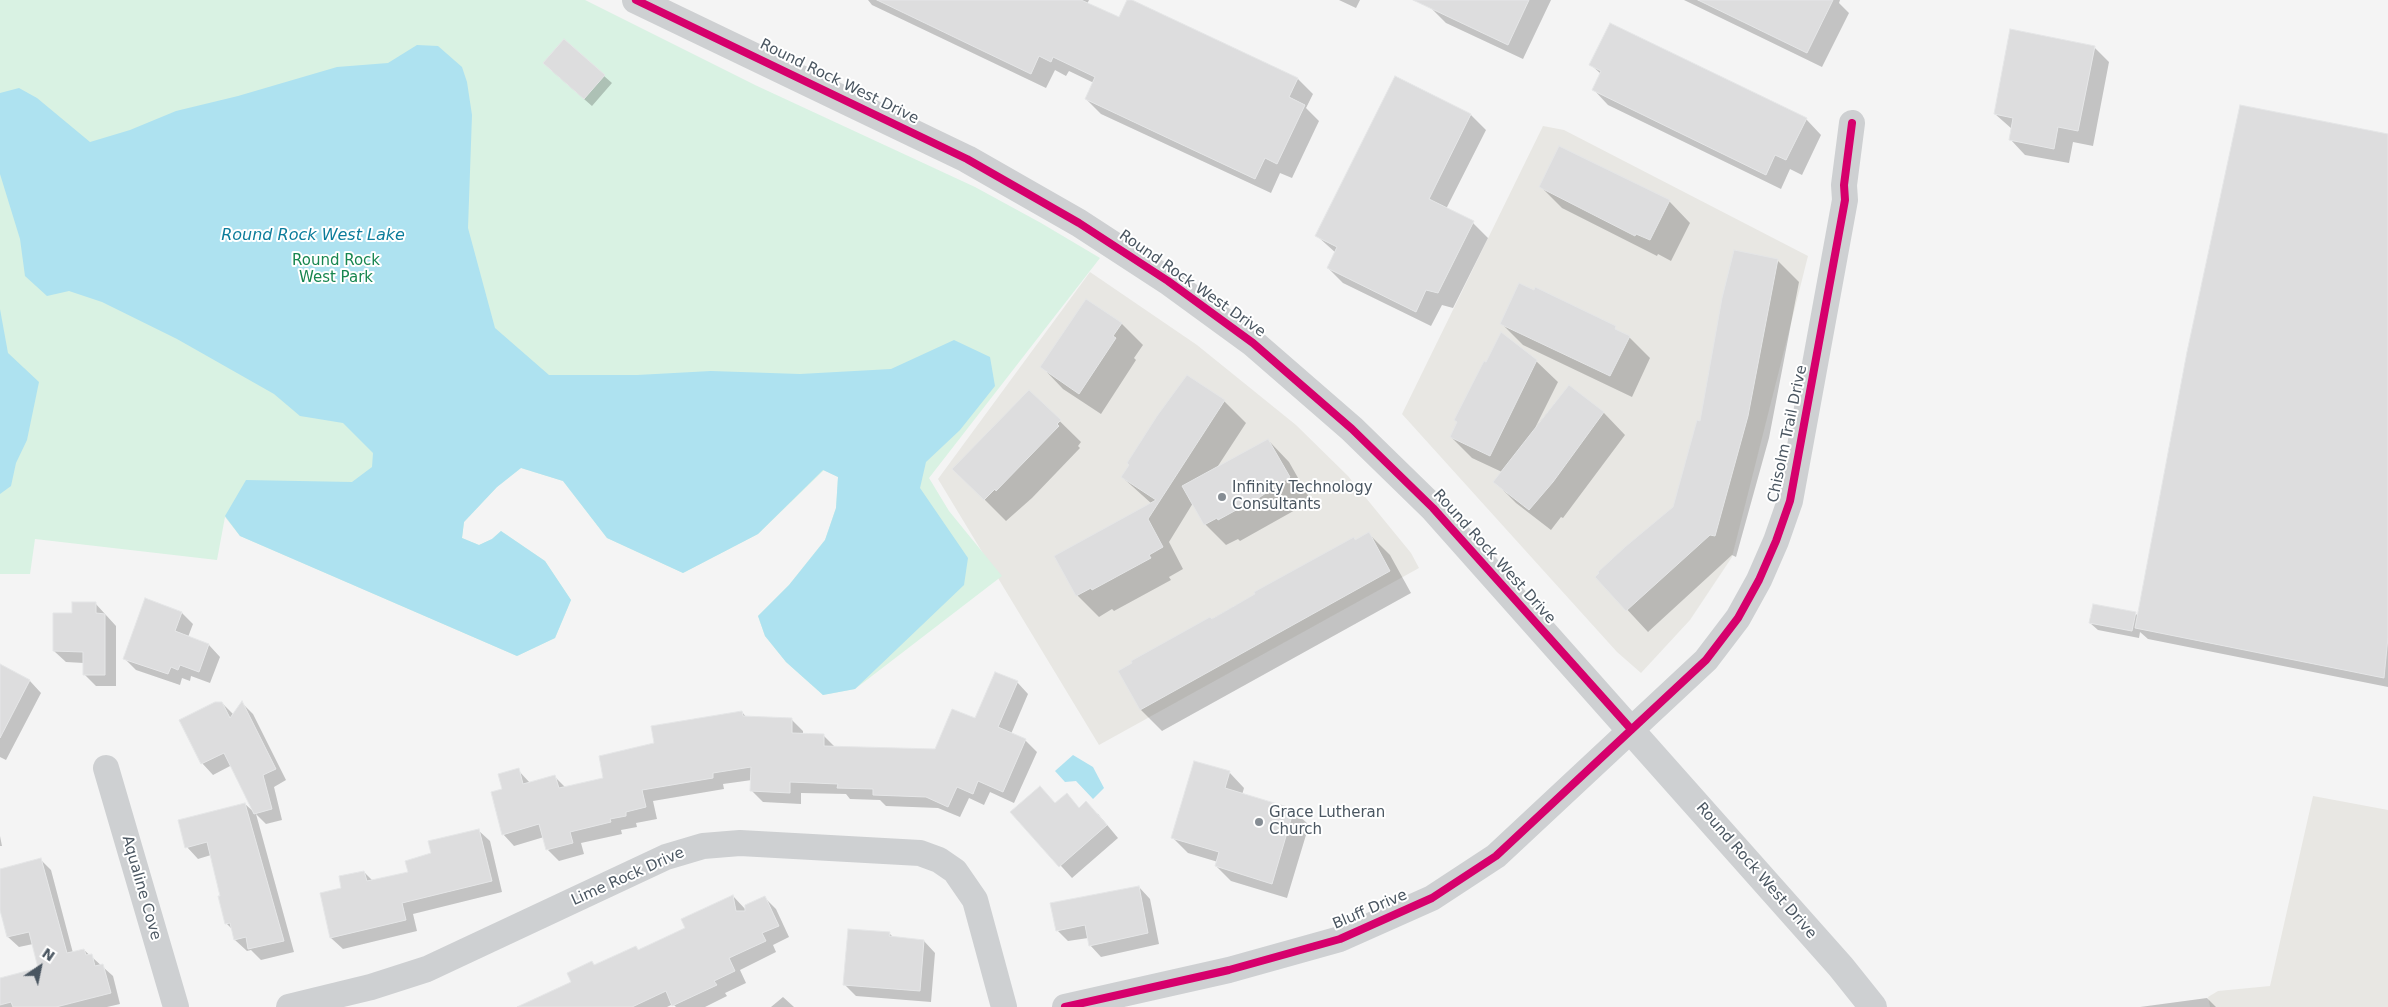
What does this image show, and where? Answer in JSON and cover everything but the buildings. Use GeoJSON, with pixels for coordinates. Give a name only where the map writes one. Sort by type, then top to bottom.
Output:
{"type":"FeatureCollection","features":[{"type":"Feature","properties":{"kind":"street","name":"Round Rock West Drive"},"geometry":{"type":"LineString","coordinates":[[636,0],[967,159],[1079,223],[1168,281],[1253,343],[1352,429],[1433,508],[1841,967],[1873,1007]]}},
{"type":"Feature","properties":{"kind":"street","name":"Chisolm Trail Drive"},"geometry":{"type":"LineString","coordinates":[[1630,728],[1680,686],[1728,633],[1759,580],[1776,541],[1795,480],[1845,200],[1844,185],[1852,123]]}},
{"type":"Feature","properties":{"kind":"street","name":"Bluff Drive"},"geometry":{"type":"LineString","coordinates":[[1065,1007],[1229,970],[1340,939],[1432,898],[1496,856],[1630,728]]}},
{"type":"Feature","properties":{"kind":"street","name":"Aqualine Cove"},"geometry":{"type":"LineString","coordinates":[[106,768],[176,1007]]}},
{"type":"Feature","properties":{"kind":"street","name":"Lime Rock Drive"},"geometry":{"type":"LineString","coordinates":[[289,1007],[371,987],[427,969],[666,857],[703,846],[740,843],[920,853],[939,860],[955,871],[975,900],[1004,1007]]}},
{"type":"Feature","properties":{"kind":"shaded area"},"geometry":{"type":"Polygon","coordinates":[[[1543,126],[1564,130],[1808,256],[1732,557],[1690,620],[1641,673],[1617,652],[1402,414],[1543,126]]]}},
{"type":"Feature","properties":{"kind":"shaded area"},"geometry":{"type":"Polygon","coordinates":[[[1090,272],[1197,345],[1296,425],[1348,476],[1411,553],[1419,568],[1099,745],[938,479],[1090,272]]]}},
{"type":"Feature","properties":{"kind":"shaded area"},"geometry":{"type":"Polygon","coordinates":[[[2313,796],[2388,810],[2388,1007],[2210,1007],[2208,997],[2218,991],[2270,986],[2313,796]]]}},
{"type":"Feature","properties":{"kind":"green space","name":"Round Rock West Park"},"geometry":{"type":"Polygon","coordinates":[[[0,0],[585,0],[755,85],[975,187],[1041,223],[1100,258],[929,478],[949,511],[1002,576],[855,689],[823,695],[786,662],[765,636],[758,616],[789,585],[825,540],[836,508],[838,477],[824,470],[758,534],[683,573],[607,538],[563,481],[521,468],[497,487],[464,522],[462,538],[479,545],[492,539],[501,531],[545,561],[571,600],[555,638],[517,656],[240,536],[225,517],[217,560],[35,539],[30,574],[0,574],[0,0]]]}},
{"type":"Feature","properties":{"kind":"water","name":"Round Rock West Lake"},"geometry":{"type":"Polygon","coordinates":[[[417,45],[438,46],[462,67],[467,82],[472,115],[468,228],[495,328],[549,375],[637,375],[711,371],[800,374],[891,369],[954,340],[990,357],[995,386],[960,430],[926,462],[920,488],[968,558],[964,585],[855,689],[823,695],[786,662],[765,636],[758,616],[789,585],[825,540],[836,508],[838,477],[823,470],[758,534],[683,573],[607,538],[563,481],[521,468],[497,487],[464,522],[462,538],[479,545],[492,539],[501,531],[545,561],[571,600],[555,638],[517,656],[240,536],[225,516],[246,480],[352,482],[372,467],[373,453],[343,423],[300,416],[274,394],[177,339],[102,302],[69,291],[47,296],[25,276],[20,239],[0,174],[0,93],[19,88],[37,98],[90,142],[130,130],[176,111],[238,96],[337,67],[388,63],[417,45]]]}},
{"type":"Feature","properties":{"kind":"water"},"geometry":{"type":"Polygon","coordinates":[[[0,309],[8,353],[39,382],[27,440],[16,463],[11,486],[0,494],[0,309]]]}},
{"type":"Feature","properties":{"kind":"water"},"geometry":{"type":"Polygon","coordinates":[[[1073,755],[1093,767],[1104,788],[1093,799],[1076,781],[1065,782],[1055,771],[1073,755]]]}},
{"type":"Feature","properties":{"kind":"cycle path"},"geometry":{"type":"LineString","coordinates":[[636,0],[967,159],[1079,223],[1168,281],[1253,343],[1352,429],[1433,508],[1630,728]]}},
{"type":"Feature","properties":{"kind":"cycle path"},"geometry":{"type":"LineString","coordinates":[[1065,1007],[1229,970],[1340,939],[1432,898],[1496,856],[1706,660],[1738,618],[1759,580],[1776,541],[1790,501],[1845,200],[1844,185],[1852,123]]}},
{"type":"Feature","properties":{"kind":"place","name":"Infinity Technology Consultants"},"geometry":{"type":"Point","coordinates":[1222,497]}},
{"type":"Feature","properties":{"kind":"place","name":"Grace Lutheran Church"},"geometry":{"type":"Point","coordinates":[1259,822]}}]}
